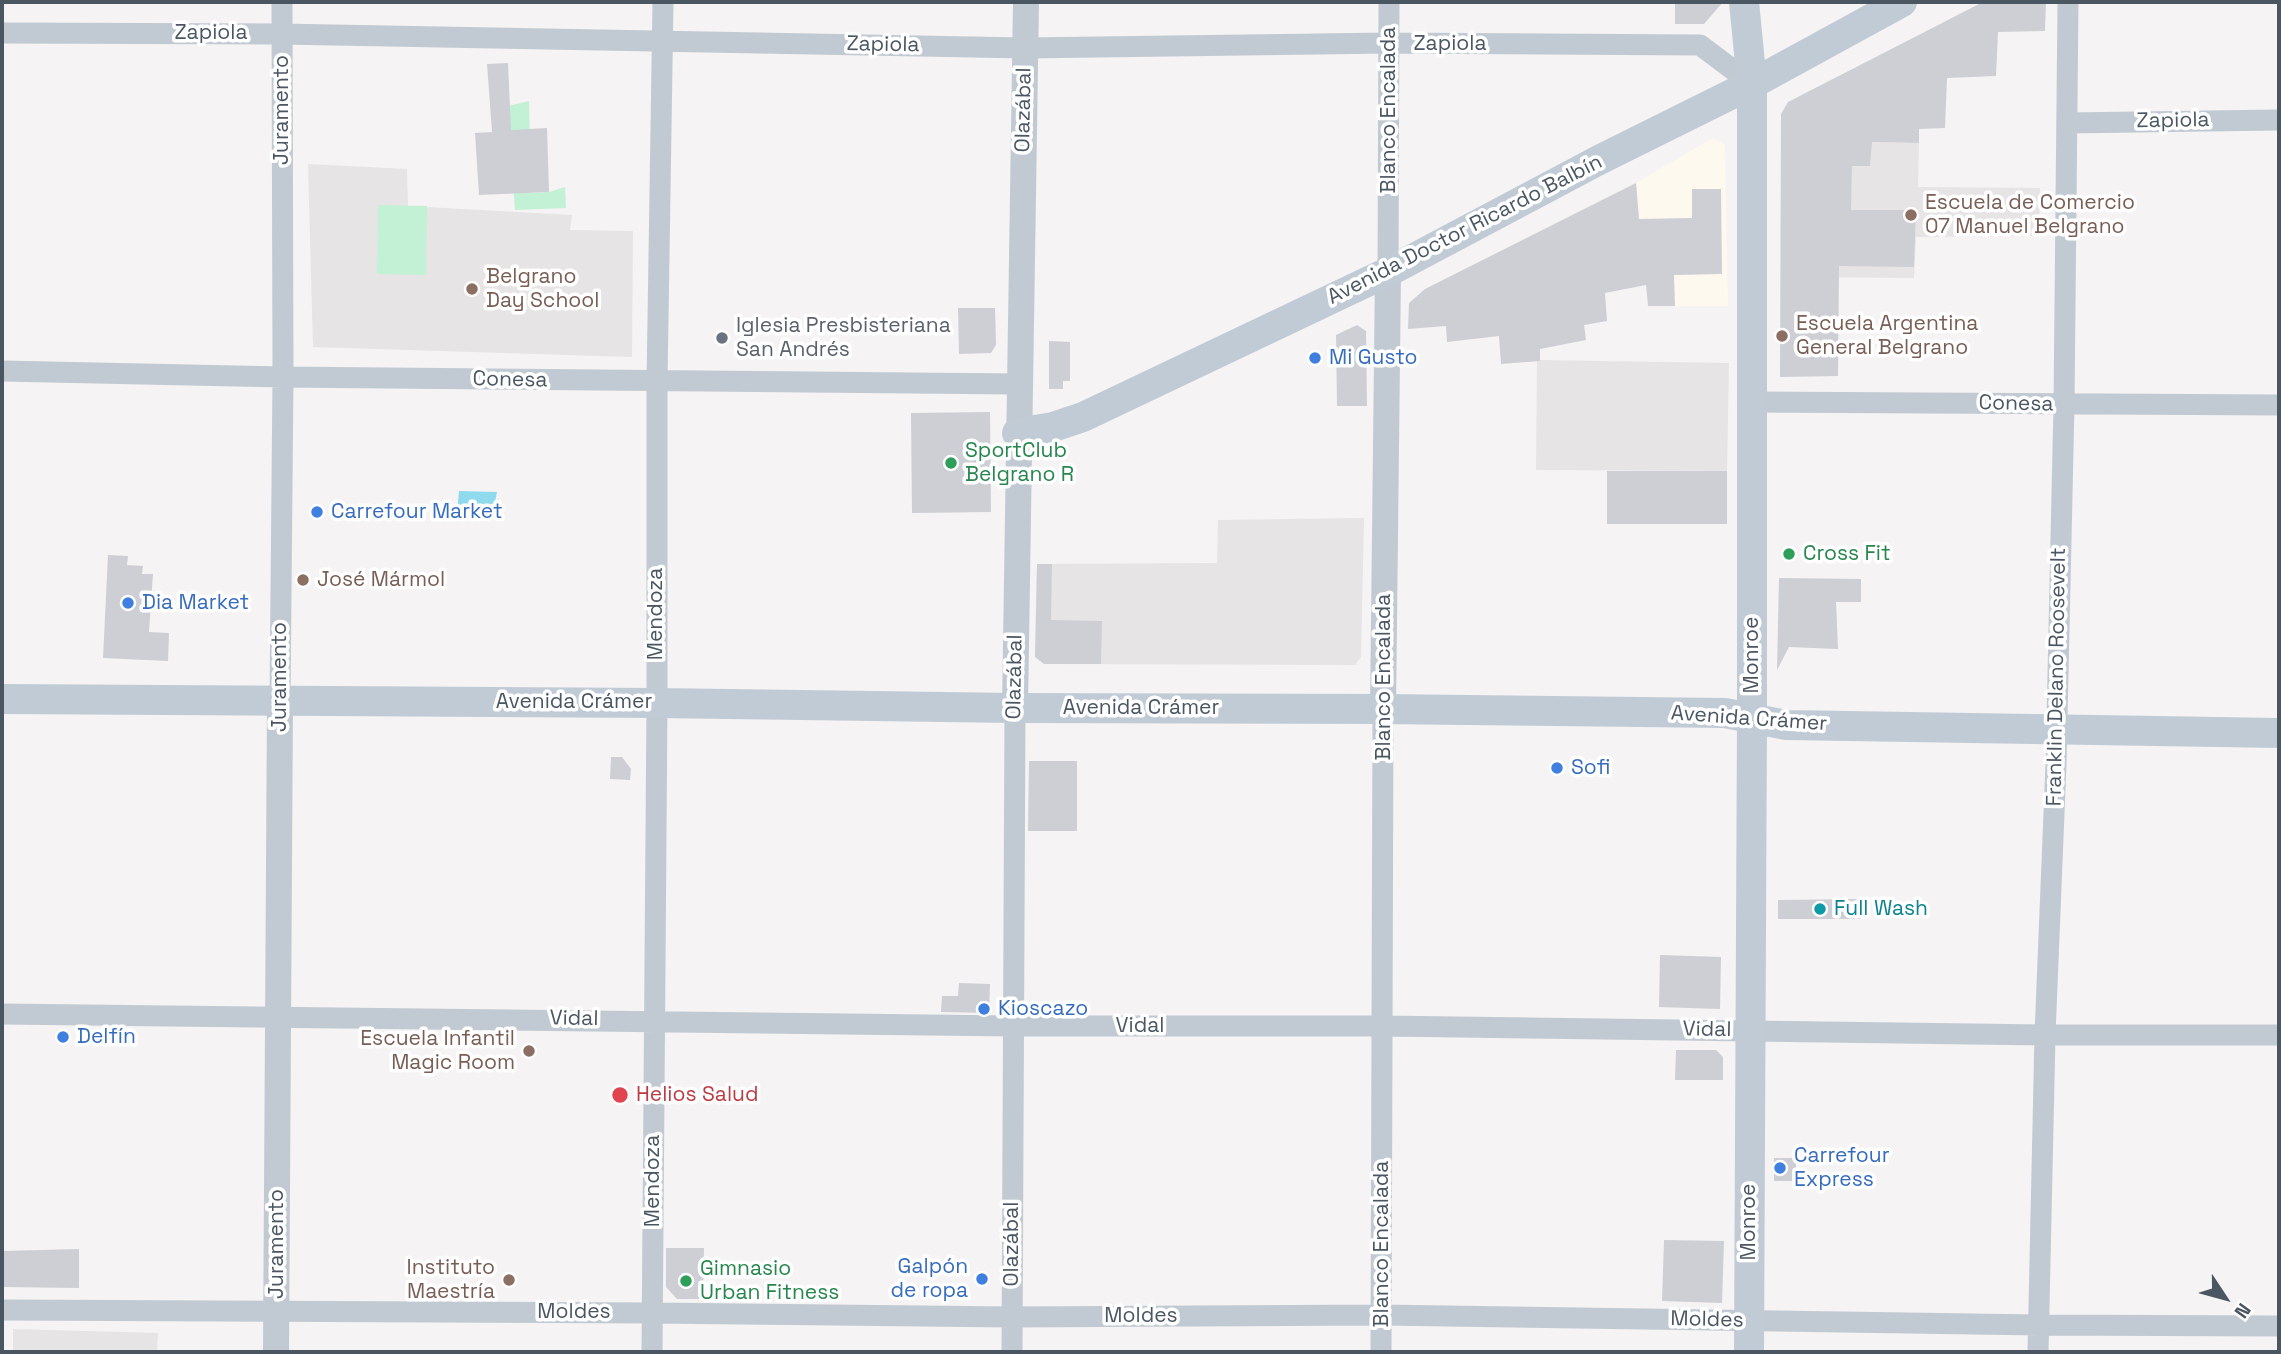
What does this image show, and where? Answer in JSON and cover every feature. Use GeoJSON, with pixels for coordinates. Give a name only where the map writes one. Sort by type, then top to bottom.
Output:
{"type":"FeatureCollection","features":[{"type":"Feature","properties":{"kind":"main road","name":"Monroe"},"geometry":{"type":"LineString","coordinates":[[1744,2],[1752,84],[1749,1352]]}},
{"type":"Feature","properties":{"kind":"main road","name":"Avenida Doctor Ricardo Balbín"},"geometry":{"type":"LineString","coordinates":[[1017,433],[1053,427],[1083,417],[1388,272],[1588,166],[1752,84],[1902,2]]}},
{"type":"Feature","properties":{"kind":"main road","name":"Avenida Crámer"},"geometry":{"type":"LineString","coordinates":[[2,699],[1725,713],[1786,724],[2279,733]]}},
{"type":"Feature","properties":{"kind":"street","name":"Juramento"},"geometry":{"type":"LineString","coordinates":[[276,1352],[283,377],[282,2]]}},
{"type":"Feature","properties":{"kind":"street","name":"Mendoza"},"geometry":{"type":"LineString","coordinates":[[652,1352],[657,382],[663,2]]}},
{"type":"Feature","properties":{"kind":"street","name":"Olazábal"},"geometry":{"type":"LineString","coordinates":[[1012,1352],[1017,433],[1026,2]]}},
{"type":"Feature","properties":{"kind":"street","name":"Blanco Encalada"},"geometry":{"type":"LineString","coordinates":[[1381,1352],[1389,2]]}},
{"type":"Feature","properties":{"kind":"street","name":"Franklin Delano Roosevelt"},"geometry":{"type":"LineString","coordinates":[[2038,1352],[2064,405],[2068,2]]}},
{"type":"Feature","properties":{"kind":"street","name":"Zapiola"},"geometry":{"type":"LineString","coordinates":[[2,33],[281,34],[1026,48],[1390,43],[1700,45],[1752,84]]}},
{"type":"Feature","properties":{"kind":"street","name":"Zapiola"},"geometry":{"type":"LineString","coordinates":[[2067,123],[2279,120]]}},
{"type":"Feature","properties":{"kind":"street","name":"Conesa"},"geometry":{"type":"LineString","coordinates":[[2,371],[657,382],[1018,384]]}},
{"type":"Feature","properties":{"kind":"street","name":"Conesa"},"geometry":{"type":"LineString","coordinates":[[1752,402],[2279,405]]}},
{"type":"Feature","properties":{"kind":"street","name":"Vidal"},"geometry":{"type":"LineString","coordinates":[[2,1014],[1013,1026],[1383,1026],[2045,1035],[2279,1035]]}},
{"type":"Feature","properties":{"kind":"street","name":"Moldes"},"geometry":{"type":"LineString","coordinates":[[2,1310],[652,1312],[1012,1317],[1381,1315],[2039,1325],[2279,1325]]}},
{"type":"Feature","properties":{"kind":"shaded area"},"geometry":{"type":"Polygon","coordinates":[[[1712,138],[1725,145],[1728,306],[1648,306],[1636,183],[1712,138]]]}},
{"type":"Feature","properties":{"kind":"shaded area","name":"Escuela de Comercio 07 Manuel Belgrano"},"geometry":{"type":"Polygon","coordinates":[[[1871,142],[1919,143],[1918,187],[2040,188],[2039,236],[1916,237],[1914,278],[1781,277],[1851,193],[1852,166],[1870,166],[1871,142]]]}},
{"type":"Feature","properties":{"kind":"shaded area","name":"Belgrano Day School"},"geometry":{"type":"Polygon","coordinates":[[[308,164],[407,169],[408,206],[572,215],[570,230],[633,231],[632,357],[313,347],[308,164]]]}},
{"type":"Feature","properties":{"kind":"shaded area"},"geometry":{"type":"Polygon","coordinates":[[[1537,360],[1729,363],[1727,471],[1536,470],[1537,360]]]}},
{"type":"Feature","properties":{"kind":"shaded area"},"geometry":{"type":"Polygon","coordinates":[[[1364,518],[1361,657],[1355,665],[1044,664],[1035,657],[1037,564],[1217,563],[1218,520],[1364,518]]]}},
{"type":"Feature","properties":{"kind":"shaded area"},"geometry":{"type":"Polygon","coordinates":[[[13,1329],[158,1333],[157,1352],[13,1352],[13,1329]]]}},
{"type":"Feature","properties":{"kind":"green space"},"geometry":{"type":"Polygon","coordinates":[[[529,101],[531,193],[549,192],[565,187],[566,208],[515,210],[508,106],[529,101]]]}},
{"type":"Feature","properties":{"kind":"green space"},"geometry":{"type":"Polygon","coordinates":[[[378,205],[427,206],[426,275],[377,274],[378,205]]]}},
{"type":"Feature","properties":{"kind":"water"},"geometry":{"type":"Polygon","coordinates":[[[459,491],[497,492],[492,516],[457,513],[459,491]]]}},
{"type":"Feature","properties":{"kind":"building"},"geometry":{"type":"Polygon","coordinates":[[[1675,2],[1723,2],[1704,24],[1675,24],[1675,2]]]}},
{"type":"Feature","properties":{"kind":"building"},"geometry":{"type":"Polygon","coordinates":[[[1983,2],[2046,2],[2045,31],[1998,32],[1996,76],[1947,78],[1945,128],[1919,129],[1919,143],[1872,142],[1870,166],[1852,166],[1851,210],[1916,210],[1914,267],[1839,266],[1838,376],[1780,377],[1781,114],[1788,102],[1983,2]]]}},
{"type":"Feature","properties":{"kind":"building"},"geometry":{"type":"Polygon","coordinates":[[[508,63],[511,130],[547,128],[549,192],[479,195],[475,133],[492,132],[487,64],[508,63]]]}},
{"type":"Feature","properties":{"kind":"building"},"geometry":{"type":"Polygon","coordinates":[[[1636,183],[1639,219],[1692,218],[1692,189],[1721,189],[1722,274],[1674,275],[1675,306],[1648,306],[1646,285],[1605,293],[1607,321],[1584,325],[1586,340],[1540,349],[1540,361],[1501,364],[1499,336],[1447,342],[1446,326],[1408,329],[1409,303],[1425,289],[1636,183]]]}},
{"type":"Feature","properties":{"kind":"building"},"geometry":{"type":"Polygon","coordinates":[[[958,308],[995,308],[996,345],[991,353],[959,354],[958,308]]]}},
{"type":"Feature","properties":{"kind":"building"},"geometry":{"type":"Polygon","coordinates":[[[1357,325],[1366,331],[1367,406],[1337,406],[1336,335],[1357,325]]]}},
{"type":"Feature","properties":{"kind":"building"},"geometry":{"type":"Polygon","coordinates":[[[1049,341],[1070,342],[1070,381],[1063,381],[1063,389],[1049,389],[1049,341]]]}},
{"type":"Feature","properties":{"kind":"building","name":"SportClub Belgrano R"},"geometry":{"type":"Polygon","coordinates":[[[990,412],[991,512],[912,513],[911,413],[990,412]]]}},
{"type":"Feature","properties":{"kind":"building"},"geometry":{"type":"Polygon","coordinates":[[[1607,471],[1727,471],[1727,524],[1607,524],[1607,471]]]}},
{"type":"Feature","properties":{"kind":"building","name":"Dia Market"},"geometry":{"type":"Polygon","coordinates":[[[108,555],[128,556],[127,565],[143,566],[142,574],[153,574],[149,632],[169,633],[168,661],[103,658],[108,555]]]}},
{"type":"Feature","properties":{"kind":"building"},"geometry":{"type":"Polygon","coordinates":[[[1037,564],[1052,564],[1051,620],[1102,621],[1101,664],[1044,664],[1035,657],[1037,564]]]}},
{"type":"Feature","properties":{"kind":"building"},"geometry":{"type":"Polygon","coordinates":[[[1779,578],[1861,579],[1861,602],[1836,602],[1838,649],[1789,647],[1777,670],[1779,578]]]}},
{"type":"Feature","properties":{"kind":"building"},"geometry":{"type":"Polygon","coordinates":[[[611,757],[622,757],[631,769],[630,780],[610,779],[611,757]]]}},
{"type":"Feature","properties":{"kind":"building"},"geometry":{"type":"Polygon","coordinates":[[[1029,761],[1077,761],[1077,831],[1028,831],[1029,761]]]}},
{"type":"Feature","properties":{"kind":"building","name":"Full Wash"},"geometry":{"type":"Polygon","coordinates":[[[1861,899],[1861,919],[1778,919],[1778,900],[1861,899]]]}},
{"type":"Feature","properties":{"kind":"building"},"geometry":{"type":"Polygon","coordinates":[[[1660,955],[1721,957],[1720,1009],[1659,1007],[1660,955]]]}},
{"type":"Feature","properties":{"kind":"building"},"geometry":{"type":"Polygon","coordinates":[[[959,983],[990,984],[989,1013],[941,1012],[942,996],[958,996],[959,983]]]}},
{"type":"Feature","properties":{"kind":"building"},"geometry":{"type":"Polygon","coordinates":[[[1676,1050],[1716,1050],[1723,1057],[1723,1080],[1675,1080],[1676,1050]]]}},
{"type":"Feature","properties":{"kind":"building"},"geometry":{"type":"Polygon","coordinates":[[[1774,1158],[1796,1158],[1796,1181],[1774,1181],[1774,1158]]]}},
{"type":"Feature","properties":{"kind":"building"},"geometry":{"type":"Polygon","coordinates":[[[1664,1240],[1724,1241],[1722,1303],[1662,1301],[1664,1240]]]}},
{"type":"Feature","properties":{"kind":"building"},"geometry":{"type":"Polygon","coordinates":[[[666,1248],[704,1248],[703,1299],[677,1299],[666,1287],[666,1248]]]}},
{"type":"Feature","properties":{"kind":"building"},"geometry":{"type":"Polygon","coordinates":[[[79,1249],[79,1288],[2,1287],[2,1251],[79,1249]]]}},
{"type":"Feature","properties":{"kind":"place","name":"Escuela de Comercio 07 Manuel Belgrano"},"geometry":{"type":"Point","coordinates":[1911,215]}},
{"type":"Feature","properties":{"kind":"place","name":"Belgrano Day School"},"geometry":{"type":"Point","coordinates":[472,289]}},
{"type":"Feature","properties":{"kind":"place","name":"Escuela Argentina General Belgrano"},"geometry":{"type":"Point","coordinates":[1782,336]}},
{"type":"Feature","properties":{"kind":"place","name":"Iglesia Presbisteriana San Andrés"},"geometry":{"type":"Point","coordinates":[722,338]}},
{"type":"Feature","properties":{"kind":"place","name":"Mi Gusto"},"geometry":{"type":"Point","coordinates":[1315,358]}},
{"type":"Feature","properties":{"kind":"place","name":"SportClub Belgrano R"},"geometry":{"type":"Point","coordinates":[951,463]}},
{"type":"Feature","properties":{"kind":"place","name":"Carrefour Market"},"geometry":{"type":"Point","coordinates":[317,512]}},
{"type":"Feature","properties":{"kind":"place","name":"Cross Fit"},"geometry":{"type":"Point","coordinates":[1789,554]}},
{"type":"Feature","properties":{"kind":"place","name":"José Mármol"},"geometry":{"type":"Point","coordinates":[303,580]}},
{"type":"Feature","properties":{"kind":"place","name":"Dia Market"},"geometry":{"type":"Point","coordinates":[128,603]}},
{"type":"Feature","properties":{"kind":"place","name":"Sofi"},"geometry":{"type":"Point","coordinates":[1557,768]}},
{"type":"Feature","properties":{"kind":"place","name":"Full Wash"},"geometry":{"type":"Point","coordinates":[1820,909]}},
{"type":"Feature","properties":{"kind":"place","name":"Kioscazo"},"geometry":{"type":"Point","coordinates":[984,1009]}},
{"type":"Feature","properties":{"kind":"place","name":"Delfín"},"geometry":{"type":"Point","coordinates":[63,1037]}},
{"type":"Feature","properties":{"kind":"place","name":"Escuela Infantil Magic Room"},"geometry":{"type":"Point","coordinates":[529,1051]}},
{"type":"Feature","properties":{"kind":"place","name":"Helios Salud"},"geometry":{"type":"Point","coordinates":[620,1095]}},
{"type":"Feature","properties":{"kind":"place","name":"Carrefour Express"},"geometry":{"type":"Point","coordinates":[1780,1168]}},
{"type":"Feature","properties":{"kind":"place","name":"Galpón de ropa"},"geometry":{"type":"Point","coordinates":[982,1279]}},
{"type":"Feature","properties":{"kind":"place","name":"Instituto Maestría"},"geometry":{"type":"Point","coordinates":[509,1280]}},
{"type":"Feature","properties":{"kind":"place","name":"Gimnasio Urban Fitness"},"geometry":{"type":"Point","coordinates":[686,1281]}}]}
